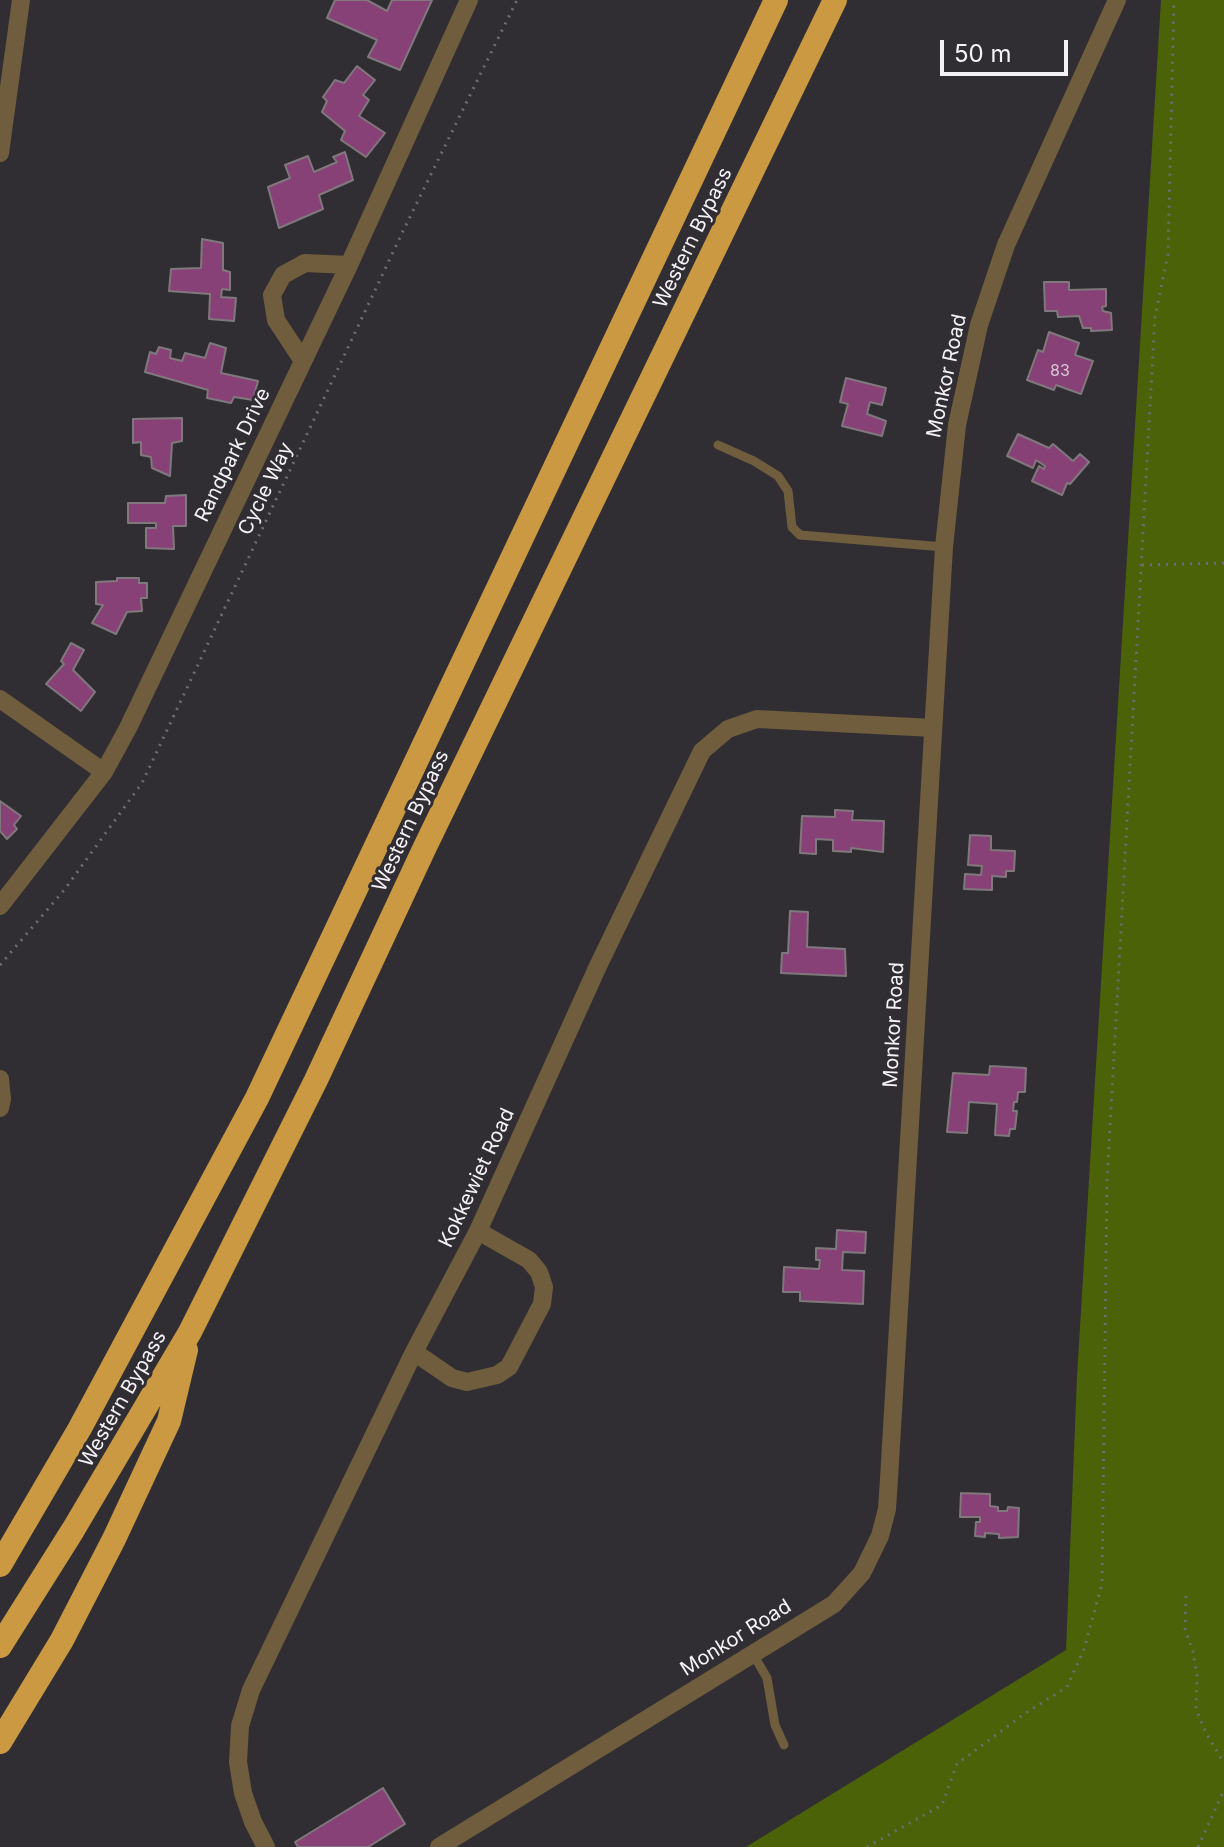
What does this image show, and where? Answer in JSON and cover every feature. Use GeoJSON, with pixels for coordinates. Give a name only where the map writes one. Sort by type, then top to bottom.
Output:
{"type":"FeatureCollection","features":[{"type":"Feature","properties":{"kind":"highway","name":"Western Bypass"},"geometry":{"type":"LineString","coordinates":[[0,1565],[80,1428],[257,1098],[776,0]]}},
{"type":"Feature","properties":{"kind":"highway","name":"Western Bypass"},"geometry":{"type":"LineString","coordinates":[[0,1646],[73,1530],[190,1332],[316,1080],[424,849],[835,0]]}},
{"type":"Feature","properties":{"kind":"highway"},"geometry":{"type":"LineString","coordinates":[[0,1742],[62,1640],[169,1421],[190,1332]]}},
{"type":"Feature","properties":{"kind":"street"},"geometry":{"type":"LineString","coordinates":[[0,153],[21,0]]}},
{"type":"Feature","properties":{"kind":"street","name":"Randpark Drive"},"geometry":{"type":"LineString","coordinates":[[0,906],[104,772],[349,265],[469,0]]}},
{"type":"Feature","properties":{"kind":"street","name":"Monkor Road"},"geometry":{"type":"LineString","coordinates":[[439,1847],[834,1604],[853,1585],[876,1549],[887,1509],[944,547],[957,425],[979,325],[1015,221],[1117,0]]}},
{"type":"Feature","properties":{"kind":"street"},"geometry":{"type":"LineString","coordinates":[[303,361],[276,320],[272,295],[283,275],[305,263],[349,265]]}},
{"type":"Feature","properties":{"kind":"street"},"geometry":{"type":"LineString","coordinates":[[0,699],[104,772]]}},
{"type":"Feature","properties":{"kind":"street","name":"Kokkewiet Road"},"geometry":{"type":"LineString","coordinates":[[266,1847],[243,1793],[238,1762],[240,1726],[251,1690],[414,1352],[478,1231],[598,966],[702,751],[728,729],[757,719],[933,728]]}},
{"type":"Feature","properties":{"kind":"street"},"geometry":{"type":"LineString","coordinates":[[0,1079],[0,1108]]}},
{"type":"Feature","properties":{"kind":"street"},"geometry":{"type":"LineString","coordinates":[[414,1352],[452,1378],[467,1382],[497,1375],[509,1367],[542,1304],[544,1287],[539,1272],[529,1260],[478,1231]]}},
{"type":"Feature","properties":{"kind":"lane"},"geometry":{"type":"LineString","coordinates":[[718,445],[778,476],[788,491],[792,527],[800,535],[944,547]]}},
{"type":"Feature","properties":{"kind":"lane"},"geometry":{"type":"LineString","coordinates":[[753,1654],[767,1678],[775,1725],[784,1745]]}},
{"type":"Feature","properties":{"kind":"path","name":"Cycle Way"},"geometry":{"type":"LineString","coordinates":[[0,965],[65,889],[142,783],[411,215],[517,0]]}},
{"type":"Feature","properties":{"kind":"path"},"geometry":{"type":"LineString","coordinates":[[867,1847],[942,1805],[957,1764],[1024,1714],[1067,1687],[1084,1649],[1102,1584],[1107,1181],[1155,317],[1168,254],[1174,0]]}},
{"type":"Feature","properties":{"kind":"path"},"geometry":{"type":"LineString","coordinates":[[1142,565],[1224,563]]}},
{"type":"Feature","properties":{"kind":"path"},"geometry":{"type":"LineString","coordinates":[[1186,1596],[1185,1629],[1197,1676],[1196,1709],[1224,1763]]}},
{"type":"Feature","properties":{"kind":"path"},"geometry":{"type":"LineString","coordinates":[[1198,1847],[1224,1790]]}},
{"type":"Feature","properties":{"kind":"green space"},"geometry":{"type":"Polygon","coordinates":[[[1161,0],[1224,0],[1224,1847],[746,1847],[1066,1650],[1077,1376],[1161,0]]]}},
{"type":"Feature","properties":{"kind":"building"},"geometry":{"type":"Polygon","coordinates":[[[335,0],[367,0],[387,11],[392,0],[432,0],[400,70],[368,57],[377,40],[327,18],[335,0]]]}},
{"type":"Feature","properties":{"kind":"building"},"geometry":{"type":"Polygon","coordinates":[[[357,66],[375,80],[363,95],[369,100],[359,116],[385,133],[366,157],[341,140],[345,131],[322,112],[327,101],[323,97],[335,80],[344,83],[357,66]]]}},
{"type":"Feature","properties":{"kind":"building"},"geometry":{"type":"Polygon","coordinates":[[[345,152],[353,180],[319,195],[323,209],[279,228],[268,187],[290,178],[285,165],[308,156],[314,172],[337,162],[333,157],[345,152]]]}},
{"type":"Feature","properties":{"kind":"building"},"geometry":{"type":"Polygon","coordinates":[[[202,239],[223,243],[223,270],[230,272],[230,290],[222,289],[221,297],[236,298],[234,321],[209,319],[210,294],[169,291],[171,269],[201,268],[202,239]]]}},
{"type":"Feature","properties":{"kind":"building"},"geometry":{"type":"Polygon","coordinates":[[[1044,282],[1069,282],[1069,290],[1106,289],[1106,306],[1102,307],[1103,311],[1111,313],[1112,330],[1091,331],[1091,328],[1083,328],[1079,316],[1058,317],[1057,311],[1045,311],[1044,282]]]}},
{"type":"Feature","properties":{"kind":"building"},"geometry":{"type":"Polygon","coordinates":[[[1049,332],[1079,343],[1075,355],[1093,361],[1081,394],[1056,385],[1054,390],[1027,380],[1038,350],[1043,352],[1049,332]]]}},
{"type":"Feature","properties":{"kind":"building"},"geometry":{"type":"Polygon","coordinates":[[[210,343],[226,348],[221,373],[258,381],[253,400],[234,397],[231,403],[207,398],[208,390],[145,372],[150,352],[156,354],[159,347],[171,350],[170,358],[182,361],[185,353],[205,358],[210,343]]]}},
{"type":"Feature","properties":{"kind":"building"},"geometry":{"type":"Polygon","coordinates":[[[846,378],[886,388],[882,405],[870,402],[867,414],[886,421],[882,436],[842,426],[848,404],[840,402],[846,378]]]}},
{"type":"Feature","properties":{"kind":"building"},"geometry":{"type":"Polygon","coordinates":[[[182,418],[182,441],[172,443],[170,476],[152,468],[151,457],[141,455],[141,442],[133,443],[133,419],[182,418]]]}},
{"type":"Feature","properties":{"kind":"building"},"geometry":{"type":"Polygon","coordinates":[[[1018,434],[1049,448],[1053,444],[1073,461],[1080,454],[1089,462],[1070,484],[1067,483],[1062,495],[1032,481],[1039,466],[1044,469],[1045,466],[1036,460],[1033,468],[1007,456],[1018,434]]]}},
{"type":"Feature","properties":{"kind":"building"},"geometry":{"type":"Polygon","coordinates":[[[186,495],[186,526],[173,526],[174,549],[146,548],[146,528],[156,528],[156,523],[128,523],[128,503],[165,503],[166,496],[186,495]]]}},
{"type":"Feature","properties":{"kind":"building"},"geometry":{"type":"Polygon","coordinates":[[[117,578],[139,578],[139,583],[147,583],[147,598],[141,598],[142,611],[127,612],[116,634],[92,623],[103,605],[96,604],[96,582],[117,581],[117,578]]]}},
{"type":"Feature","properties":{"kind":"building"},"geometry":{"type":"Polygon","coordinates":[[[71,643],[84,650],[73,670],[95,692],[81,711],[46,684],[64,664],[61,661],[71,643]]]}},
{"type":"Feature","properties":{"kind":"building"},"geometry":{"type":"Polygon","coordinates":[[[0,801],[21,816],[14,825],[17,829],[7,839],[0,831],[0,801]]]}},
{"type":"Feature","properties":{"kind":"building"},"geometry":{"type":"Polygon","coordinates":[[[835,810],[853,811],[852,820],[884,821],[883,852],[851,848],[851,852],[833,851],[833,840],[816,839],[816,854],[800,853],[802,816],[835,817],[835,810]]]}},
{"type":"Feature","properties":{"kind":"building"},"geometry":{"type":"Polygon","coordinates":[[[970,835],[991,836],[991,850],[1015,851],[1014,871],[1006,871],[1006,877],[992,876],[992,890],[964,889],[965,874],[981,875],[982,866],[968,865],[970,835]]]}},
{"type":"Feature","properties":{"kind":"building"},"geometry":{"type":"Polygon","coordinates":[[[790,911],[808,912],[807,947],[845,949],[846,976],[781,973],[782,953],[788,953],[790,911]]]}},
{"type":"Feature","properties":{"kind":"building"},"geometry":{"type":"Polygon","coordinates":[[[990,1066],[1026,1068],[1025,1092],[1018,1092],[1017,1102],[1014,1102],[1013,1111],[1017,1111],[1015,1129],[1010,1129],[1009,1136],[995,1135],[997,1104],[969,1102],[967,1133],[947,1132],[953,1073],[989,1075],[990,1066]]]}},
{"type":"Feature","properties":{"kind":"building"},"geometry":{"type":"Polygon","coordinates":[[[837,1230],[866,1232],[865,1253],[843,1252],[842,1270],[864,1271],[863,1304],[800,1301],[800,1292],[783,1292],[784,1267],[819,1269],[816,1248],[836,1249],[837,1230]]]}},
{"type":"Feature","properties":{"kind":"building"},"geometry":{"type":"Polygon","coordinates":[[[961,1493],[990,1494],[990,1506],[998,1507],[998,1511],[1007,1511],[1008,1507],[1019,1508],[1018,1537],[999,1538],[999,1534],[985,1533],[985,1537],[975,1536],[976,1522],[980,1522],[980,1517],[960,1517],[961,1493]]]}},
{"type":"Feature","properties":{"kind":"building"},"geometry":{"type":"Polygon","coordinates":[[[383,1788],[405,1824],[368,1847],[298,1847],[295,1842],[383,1788]]]}}]}
